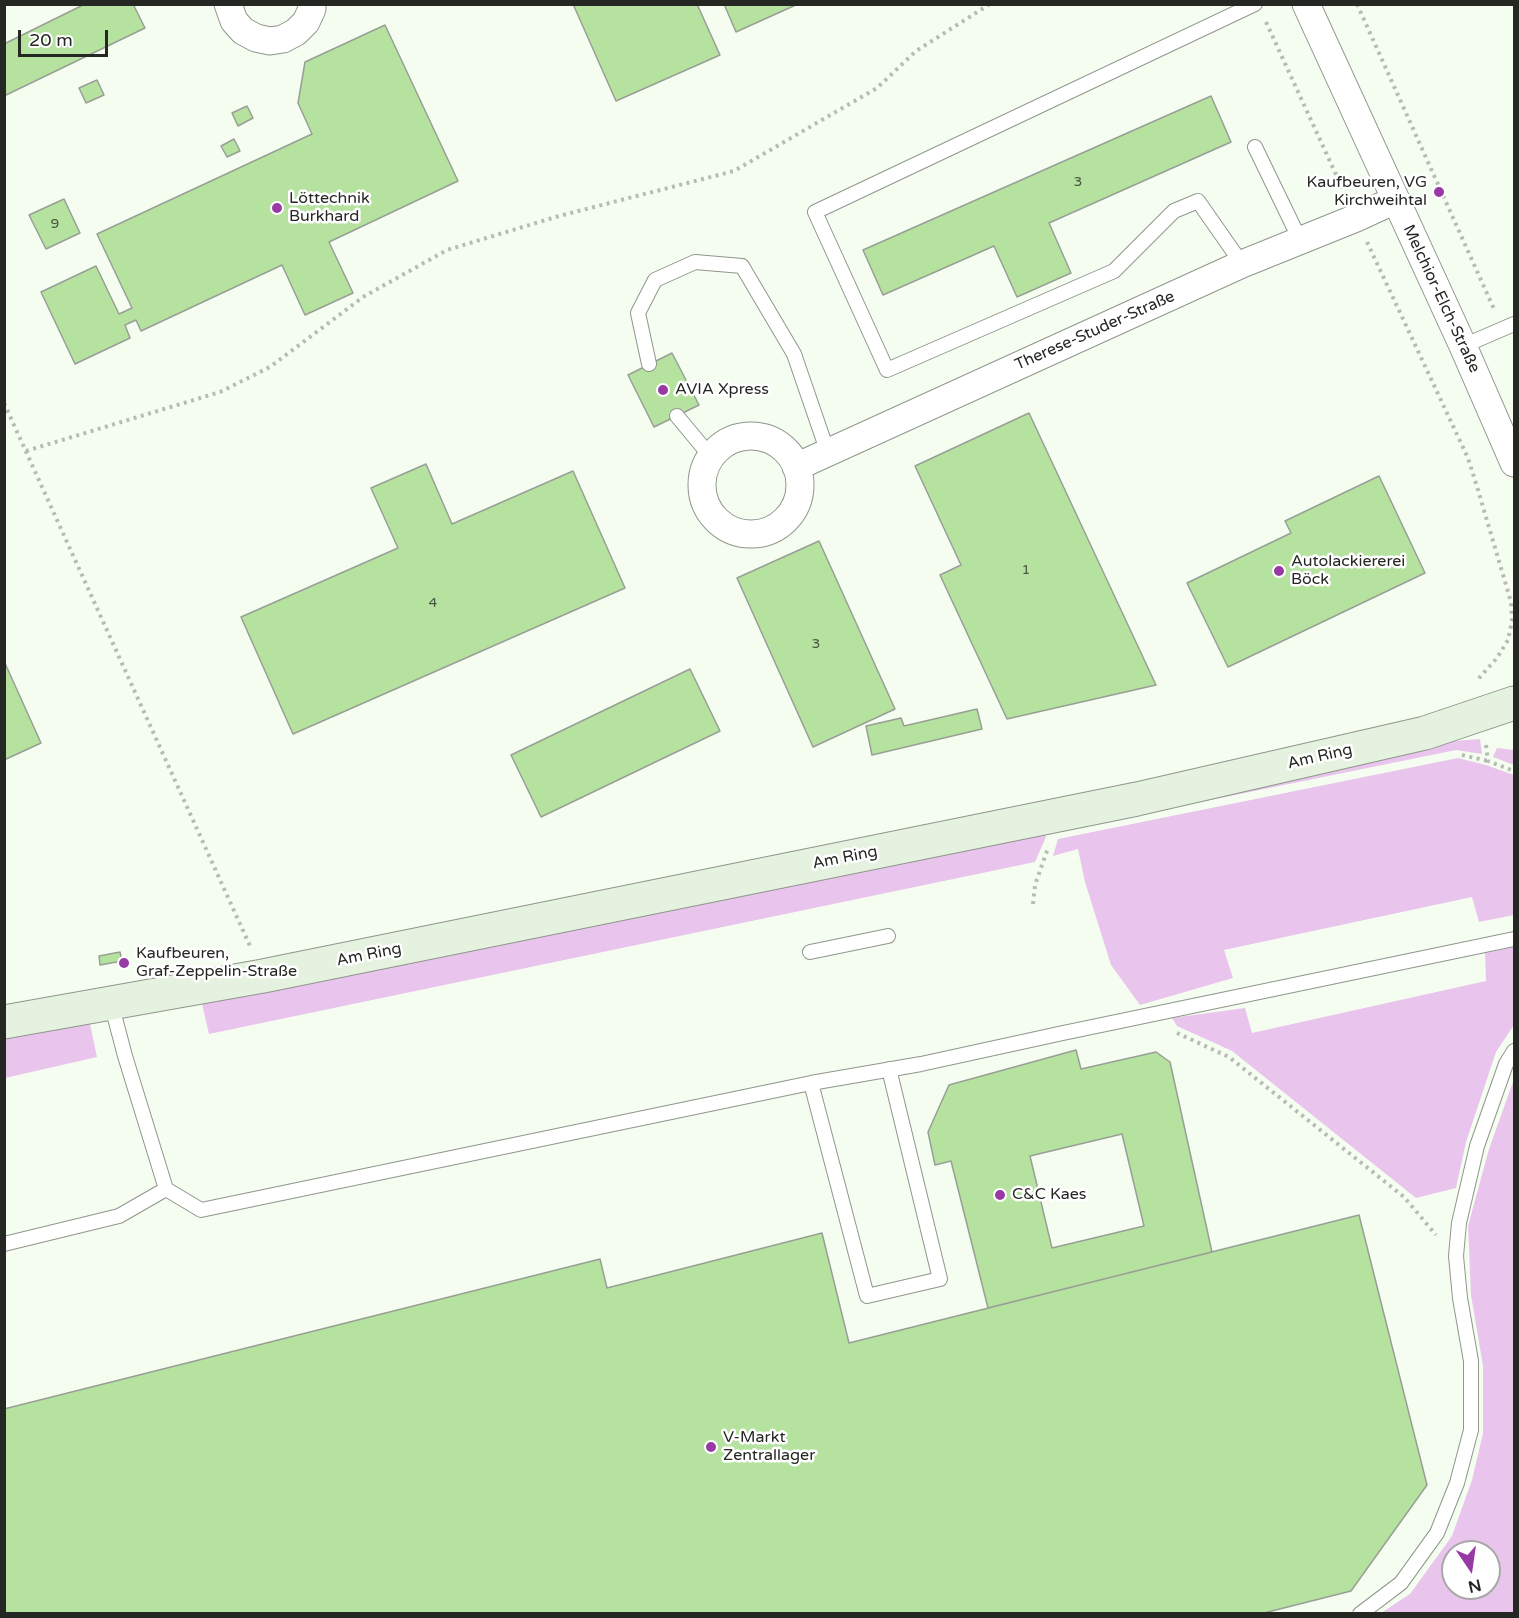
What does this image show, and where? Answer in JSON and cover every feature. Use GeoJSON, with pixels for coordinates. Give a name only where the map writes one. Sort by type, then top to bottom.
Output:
{"type":"FeatureCollection","features":[{"type":"Feature","properties":{"kind":"street"},"geometry":{"type":"LineString","coordinates":[[228,4],[234,21],[243,31],[256,38],[270,41],[283,39],[296,32],[306,22],[312,4]]}},
{"type":"Feature","properties":{"kind":"street","name":"Melchior-Elch-Straße"},"geometry":{"type":"LineString","coordinates":[[1306,4],[1515,463]]}},
{"type":"Feature","properties":{"kind":"street","name":"Therese-Studer-Straße"},"geometry":{"type":"LineString","coordinates":[[796,467],[1242,264],[1395,200]]}},
{"type":"Feature","properties":{"kind":"street"},"geometry":{"type":"LineString","coordinates":[[749,436],[764,438],[777,444],[788,454],[796,467],[800,483],[798,500],[790,515],[777,526],[762,533],[745,534],[729,529],[715,519],[706,505],[702,489],[703,472],[711,457],[721,446],[734,439],[749,436]]}},
{"type":"Feature","properties":{"kind":"street","name":"Am Ring"},"geometry":{"type":"LineString","coordinates":[[4,1022],[263,976],[1137,799],[1425,733],[1494,723],[1515,702]]}},
{"type":"Feature","properties":{"kind":"lane"},"geometry":{"type":"LineString","coordinates":[[1242,264],[1198,201],[1174,212],[1114,271],[887,370],[815,212],[1259,10]]}},
{"type":"Feature","properties":{"kind":"lane"},"geometry":{"type":"LineString","coordinates":[[1255,147],[1300,240]]}},
{"type":"Feature","properties":{"kind":"lane"},"geometry":{"type":"LineString","coordinates":[[650,364],[638,313],[655,280],[695,262],[742,266],[794,354],[828,453]]}},
{"type":"Feature","properties":{"kind":"lane"},"geometry":{"type":"LineString","coordinates":[[1463,346],[1509,326]]}},
{"type":"Feature","properties":{"kind":"lane"},"geometry":{"type":"LineString","coordinates":[[677,416],[711,457]]}},
{"type":"Feature","properties":{"kind":"lane"},"geometry":{"type":"LineString","coordinates":[[810,952],[888,936]]}},
{"type":"Feature","properties":{"kind":"lane"},"geometry":{"type":"LineString","coordinates":[[111,1003],[124,1056],[166,1189],[201,1210],[811,1083],[933,1062],[1160,1012],[1515,939]]}},
{"type":"Feature","properties":{"kind":"lane"},"geometry":{"type":"LineString","coordinates":[[1360,1614],[1401,1583],[1437,1533],[1457,1483],[1471,1430],[1471,1362],[1460,1298],[1456,1256],[1459,1223],[1477,1146],[1506,1064],[1515,1051]]}},
{"type":"Feature","properties":{"kind":"lane"},"geometry":{"type":"LineString","coordinates":[[811,1083],[867,1296],[940,1279],[890,1069]]}},
{"type":"Feature","properties":{"kind":"lane"},"geometry":{"type":"LineString","coordinates":[[4,1244],[119,1216],[166,1189]]}},
{"type":"Feature","properties":{"kind":"path"},"geometry":{"type":"LineString","coordinates":[[27,451],[220,392],[270,367],[363,297],[447,250],[559,216],[734,171],[877,88],[916,51],[990,4]]}},
{"type":"Feature","properties":{"kind":"path"},"geometry":{"type":"LineString","coordinates":[[1357,4],[1439,189],[1509,326]]}},
{"type":"Feature","properties":{"kind":"path"},"geometry":{"type":"LineString","coordinates":[[1259,10],[1468,458],[1513,602],[1508,640],[1497,658],[1480,677],[1476,690],[1494,723],[1488,761],[1515,771]]}},
{"type":"Feature","properties":{"kind":"path"},"geometry":{"type":"LineString","coordinates":[[4,403],[263,976]]}},
{"type":"Feature","properties":{"kind":"path"},"geometry":{"type":"LineString","coordinates":[[1160,1012],[1172,1030],[1229,1057],[1404,1197],[1456,1256]]}},
{"type":"Feature","properties":{"kind":"shaded area"},"geometry":{"type":"Polygon","coordinates":[[[1480,739],[1482,754],[1456,750],[1058,831],[1428,743],[1480,739]]]}},
{"type":"Feature","properties":{"kind":"shaded area"},"geometry":{"type":"Polygon","coordinates":[[[1497,748],[1514,750],[1514,765],[1493,757],[1497,748]]]}},
{"type":"Feature","properties":{"kind":"shaded area"},"geometry":{"type":"Polygon","coordinates":[[[1458,758],[1514,775],[1514,915],[1479,922],[1472,897],[1224,950],[1233,978],[1140,1005],[1111,965],[1085,882],[1078,849],[1053,856],[1058,839],[1458,758]]]}},
{"type":"Feature","properties":{"kind":"shaded area"},"geometry":{"type":"Polygon","coordinates":[[[1044,826],[1046,837],[1035,862],[209,1034],[202,1004],[1044,826]]]}},
{"type":"Feature","properties":{"kind":"shaded area"},"geometry":{"type":"Polygon","coordinates":[[[1514,947],[1514,1025],[1496,1052],[1466,1142],[1456,1188],[1416,1198],[1232,1051],[1177,1026],[1172,1018],[1245,1008],[1252,1033],[1486,981],[1485,953],[1514,947]]]}},
{"type":"Feature","properties":{"kind":"shaded area"},"geometry":{"type":"Polygon","coordinates":[[[90,1024],[97,1057],[5,1078],[5,1039],[90,1024]]]}},
{"type":"Feature","properties":{"kind":"shaded area"},"geometry":{"type":"Polygon","coordinates":[[[1514,1079],[1514,1613],[1381,1613],[1410,1594],[1441,1551],[1441,1600],[1501,1600],[1501,1540],[1449,1540],[1472,1480],[1483,1433],[1483,1366],[1471,1295],[1468,1226],[1489,1149],[1514,1079]]]}},
{"type":"Feature","properties":{"kind":"building"},"geometry":{"type":"Polygon","coordinates":[[[85,4],[133,4],[145,28],[4,96],[4,44],[85,4]]]}},
{"type":"Feature","properties":{"kind":"building"},"geometry":{"type":"Polygon","coordinates":[[[573,4],[697,4],[720,55],[616,101],[573,4]]]}},
{"type":"Feature","properties":{"kind":"building"},"geometry":{"type":"Polygon","coordinates":[[[724,4],[798,4],[736,32],[724,4]]]}},
{"type":"Feature","properties":{"kind":"building","name":"Löttechnik Burkhard"},"geometry":{"type":"Polygon","coordinates":[[[385,25],[458,181],[329,242],[353,293],[305,315],[282,265],[141,331],[136,320],[125,325],[130,338],[75,364],[41,292],[96,266],[119,314],[132,308],[97,234],[312,134],[298,103],[305,62],[385,25]]]}},
{"type":"Feature","properties":{"kind":"building"},"geometry":{"type":"Polygon","coordinates":[[[97,80],[104,95],[86,103],[79,88],[97,80]]]}},
{"type":"Feature","properties":{"kind":"building"},"geometry":{"type":"Polygon","coordinates":[[[1211,96],[1231,142],[1049,223],[1071,273],[1017,297],[994,246],[883,295],[863,250],[1211,96]]]}},
{"type":"Feature","properties":{"kind":"building"},"geometry":{"type":"Polygon","coordinates":[[[247,106],[253,118],[238,126],[232,113],[247,106]]]}},
{"type":"Feature","properties":{"kind":"building"},"geometry":{"type":"Polygon","coordinates":[[[234,139],[240,151],[227,157],[221,146],[234,139]]]}},
{"type":"Feature","properties":{"kind":"building"},"geometry":{"type":"Polygon","coordinates":[[[64,199],[80,233],[46,249],[29,215],[64,199]]]}},
{"type":"Feature","properties":{"kind":"building","name":"AVIA Xpress"},"geometry":{"type":"Polygon","coordinates":[[[672,353],[699,405],[654,427],[628,375],[672,353]]]}},
{"type":"Feature","properties":{"kind":"building"},"geometry":{"type":"Polygon","coordinates":[[[1029,413],[1156,685],[1007,719],[940,575],[961,565],[915,466],[1029,413]]]}},
{"type":"Feature","properties":{"kind":"building"},"geometry":{"type":"Polygon","coordinates":[[[426,464],[452,524],[573,471],[625,588],[293,734],[241,617],[398,548],[371,488],[426,464]]]}},
{"type":"Feature","properties":{"kind":"building"},"geometry":{"type":"Polygon","coordinates":[[[1379,476],[1425,573],[1228,667],[1187,583],[1291,533],[1285,521],[1379,476]]]}},
{"type":"Feature","properties":{"kind":"building"},"geometry":{"type":"Polygon","coordinates":[[[819,541],[895,709],[813,747],[737,578],[819,541]]]}},
{"type":"Feature","properties":{"kind":"building"},"geometry":{"type":"Polygon","coordinates":[[[4,661],[41,743],[4,760],[4,661]]]}},
{"type":"Feature","properties":{"kind":"building"},"geometry":{"type":"Polygon","coordinates":[[[690,669],[720,731],[541,817],[511,755],[690,669]]]}},
{"type":"Feature","properties":{"kind":"building"},"geometry":{"type":"Polygon","coordinates":[[[977,709],[982,729],[872,755],[866,726],[901,718],[904,726],[977,709]]]}},
{"type":"Feature","properties":{"kind":"building"},"geometry":{"type":"Polygon","coordinates":[[[120,952],[122,961],[100,965],[99,956],[120,952]]]}},
{"type":"Feature","properties":{"kind":"building","name":"C&C Kaes"},"geometry":{"type":"Polygon","coordinates":[[[1076,1050],[1081,1069],[1156,1052],[1170,1062],[1212,1252],[988,1308],[951,1161],[935,1165],[928,1132],[949,1085],[1076,1050]],[[1122,1134],[1030,1156],[1052,1248],[1144,1226],[1122,1134]]]}},
{"type":"Feature","properties":{"kind":"building","name":"V-Markt Zentrallager"},"geometry":{"type":"Polygon","coordinates":[[[1359,1215],[1427,1485],[1351,1591],[1260,1614],[4,1614],[4,1409],[600,1259],[607,1288],[822,1233],[849,1343],[1359,1215]]]}},
{"type":"Feature","properties":{"kind":"place","name":"Kaufbeuren, VG Kirchweihtal"},"geometry":{"type":"Point","coordinates":[1439,192]}},
{"type":"Feature","properties":{"kind":"place","name":"Löttechnik Burkhard"},"geometry":{"type":"Point","coordinates":[277,208]}},
{"type":"Feature","properties":{"kind":"place","name":"AVIA Xpress"},"geometry":{"type":"Point","coordinates":[663,390]}},
{"type":"Feature","properties":{"kind":"place","name":"Autolackiererei Böck"},"geometry":{"type":"Point","coordinates":[1279,571]}},
{"type":"Feature","properties":{"kind":"place","name":"Kaufbeuren, Graf-Zeppelin-Straße"},"geometry":{"type":"Point","coordinates":[124,963]}},
{"type":"Feature","properties":{"kind":"place","name":"C&C Kaes"},"geometry":{"type":"Point","coordinates":[1000,1195]}},
{"type":"Feature","properties":{"kind":"place","name":"V-Markt Zentrallager"},"geometry":{"type":"Point","coordinates":[711,1447]}}]}
